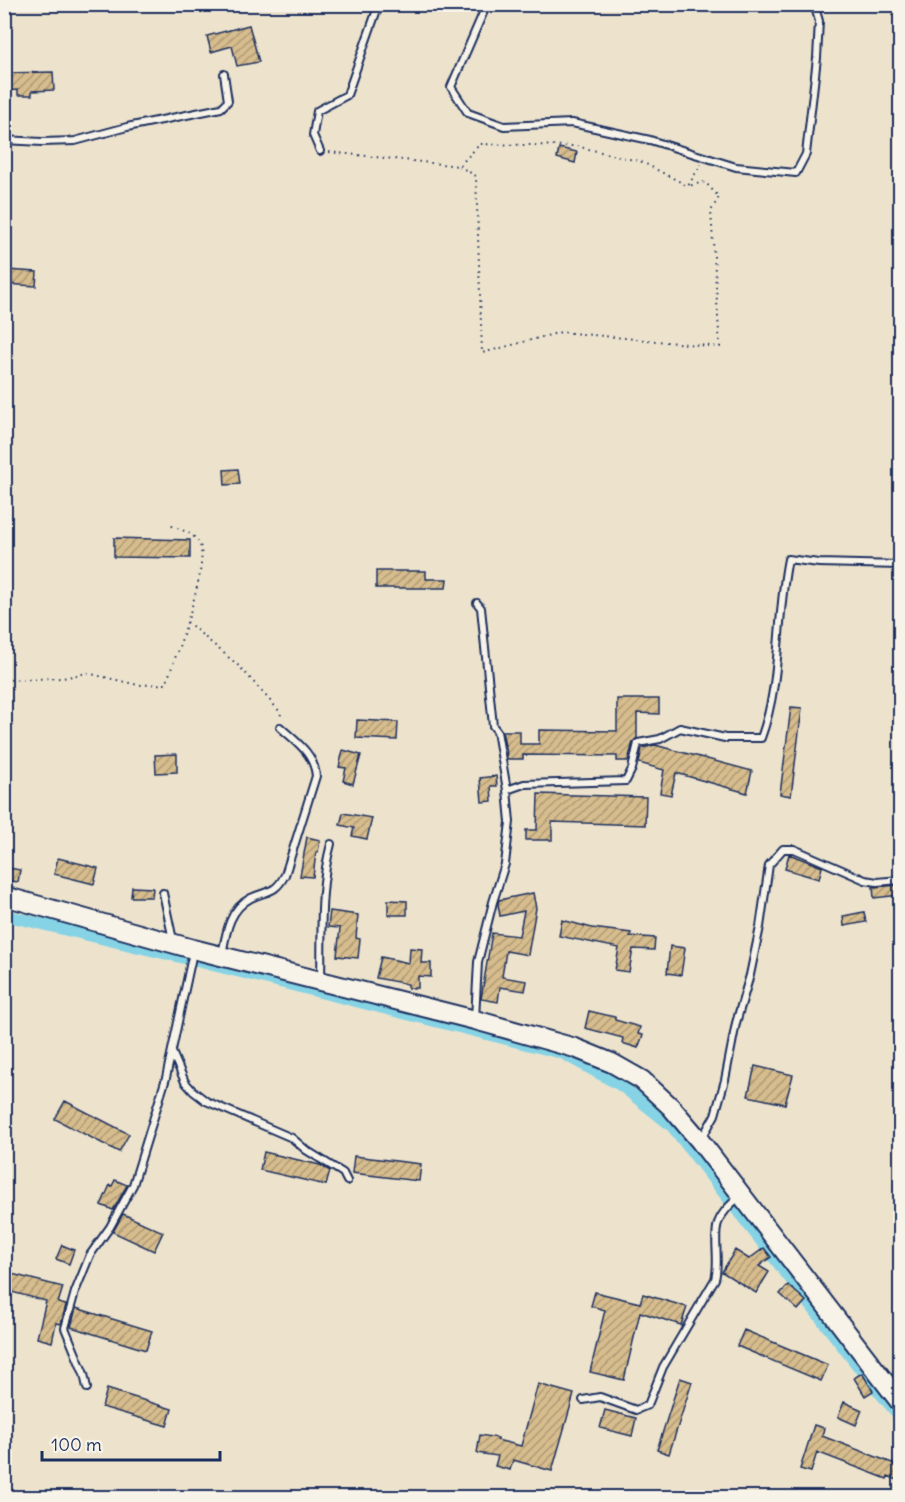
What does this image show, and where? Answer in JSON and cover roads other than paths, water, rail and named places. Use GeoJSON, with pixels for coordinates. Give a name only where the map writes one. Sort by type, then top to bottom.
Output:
{"type":"FeatureCollection","features":[{"type":"Feature","properties":{"kind":"street"},"geometry":{"type":"LineString","coordinates":[[4,896],[193,949],[475,1020],[575,1048],[612,1063],[642,1080],[671,1107],[700,1141],[900,1402]]}},
{"type":"Feature","properties":{"kind":"lane"},"geometry":{"type":"LineString","coordinates":[[320,151],[313,135],[317,111],[346,95],[379,4]]}},
{"type":"Feature","properties":{"kind":"lane"},"geometry":{"type":"LineString","coordinates":[[487,4],[451,87],[468,113],[504,126],[572,123],[650,140],[736,166],[796,174],[806,154],[818,58],[819,21],[814,4]]}},
{"type":"Feature","properties":{"kind":"lane"},"geometry":{"type":"LineString","coordinates":[[4,140],[75,141],[127,127],[221,108],[228,101],[224,74]]}},
{"type":"Feature","properties":{"kind":"lane"},"geometry":{"type":"LineString","coordinates":[[507,790],[524,784],[626,781],[632,768],[638,742],[660,739],[680,728],[725,738],[761,738],[770,713],[782,592],[788,560],[900,565]]}},
{"type":"Feature","properties":{"kind":"lane"},"geometry":{"type":"LineString","coordinates":[[475,1020],[478,962],[505,864],[510,822],[507,790],[496,731],[493,726],[481,608],[477,603]]}},
{"type":"Feature","properties":{"kind":"lane"},"geometry":{"type":"LineString","coordinates":[[222,956],[228,923],[235,912],[250,898],[271,892],[279,886],[285,875],[316,776],[315,764],[310,756],[280,727]]}},
{"type":"Feature","properties":{"kind":"lane"},"geometry":{"type":"LineString","coordinates":[[321,981],[323,888],[326,860],[331,844]]}},
{"type":"Feature","properties":{"kind":"lane"},"geometry":{"type":"LineString","coordinates":[[700,1141],[715,1115],[725,1080],[736,1023],[752,966],[769,865],[783,849],[794,849],[865,880],[876,882],[900,880]]}},
{"type":"Feature","properties":{"kind":"lane"},"geometry":{"type":"LineString","coordinates":[[163,892],[173,943]]}},
{"type":"Feature","properties":{"kind":"lane"},"geometry":{"type":"LineString","coordinates":[[87,1388],[84,1374],[65,1328],[75,1292],[90,1255],[110,1227],[134,1185],[166,1078],[193,949]]}},
{"type":"Feature","properties":{"kind":"lane"},"geometry":{"type":"LineString","coordinates":[[172,1052],[185,1082],[206,1101],[292,1138],[306,1150],[343,1173],[346,1181]]}},
{"type":"Feature","properties":{"kind":"lane"},"geometry":{"type":"LineString","coordinates":[[583,1400],[600,1397],[636,1410],[648,1405],[663,1367],[715,1279],[718,1269],[718,1224],[726,1209],[742,1194]]}},
{"type":"Feature","properties":{"kind":"waterway"},"geometry":{"type":"LineString","coordinates":[[4,915],[562,1053],[622,1086],[672,1126],[900,1417]]}}]}
